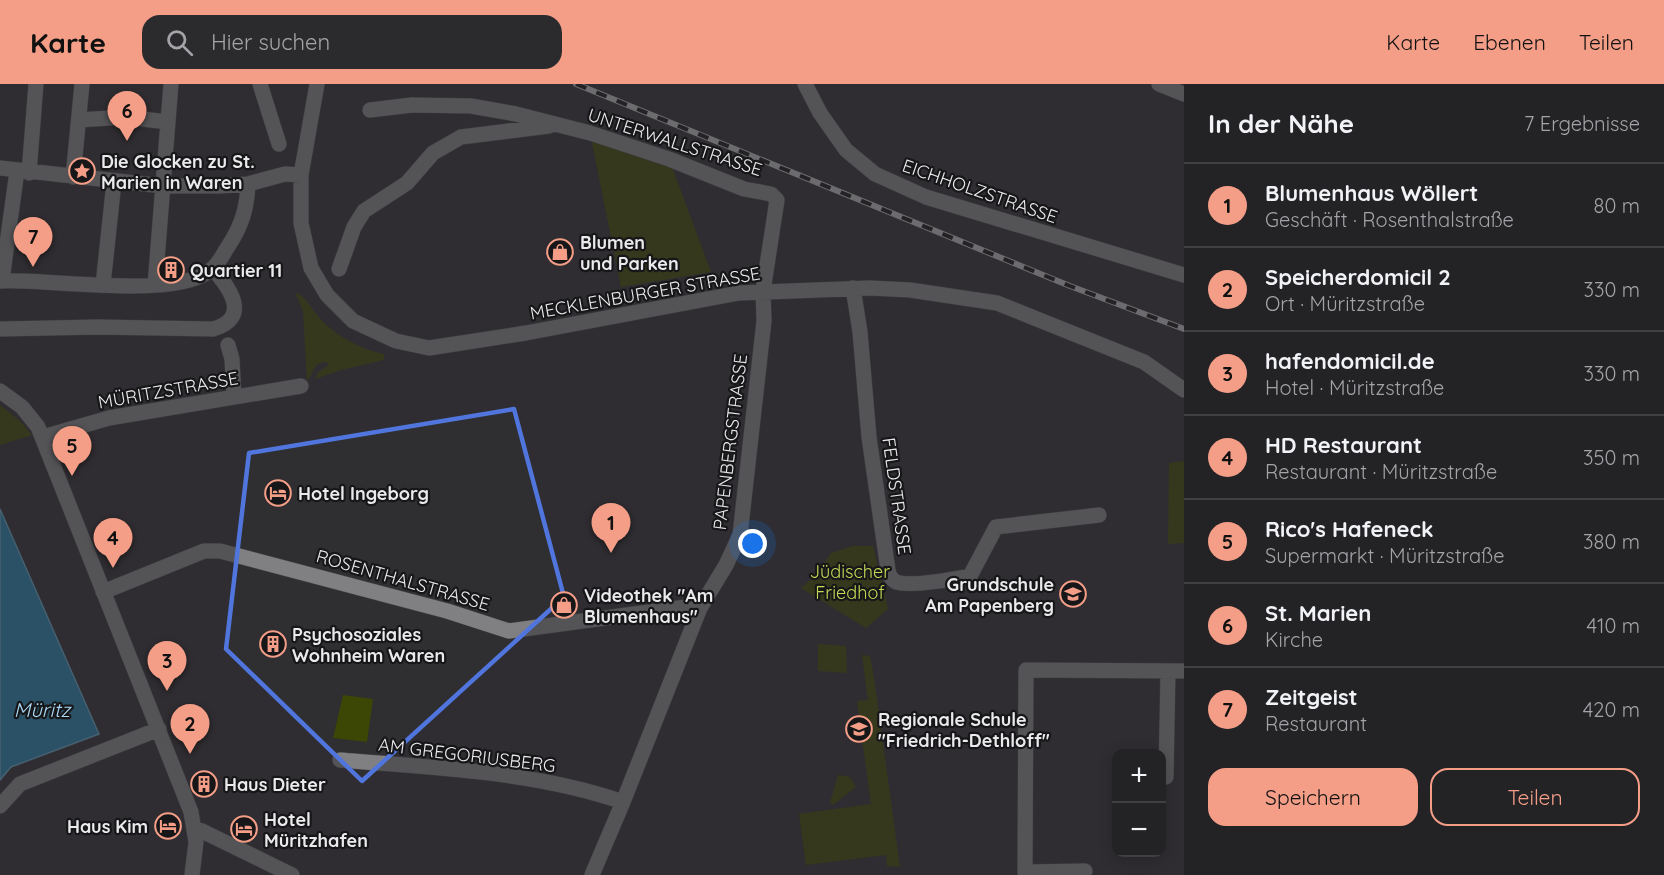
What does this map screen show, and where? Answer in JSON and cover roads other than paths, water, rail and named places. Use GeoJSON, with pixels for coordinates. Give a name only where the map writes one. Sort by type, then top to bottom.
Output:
{"type":"FeatureCollection","features":[{"type":"Feature","properties":{"kind":"street"},"geometry":{"type":"LineString","coordinates":[[36,84],[23,172],[1,280],[103,285],[155,285],[185,282],[213,269],[237,233],[243,218],[248,184]]}},
{"type":"Feature","properties":{"kind":"street"},"geometry":{"type":"LineString","coordinates":[[73,177],[82,84]]}},
{"type":"Feature","properties":{"kind":"street"},"geometry":{"type":"LineString","coordinates":[[155,285],[171,84]]}},
{"type":"Feature","properties":{"kind":"street"},"geometry":{"type":"LineString","coordinates":[[260,84],[279,144]]}},
{"type":"Feature","properties":{"kind":"street","name":"MECKLENBURGER STRASSE"},"geometry":{"type":"LineString","coordinates":[[317,84],[301,176],[301,223],[311,268],[327,295],[353,321],[396,341],[429,348],[537,331],[739,293],[853,288],[910,290],[997,303],[1144,362],[1184,390]]}},
{"type":"Feature","properties":{"kind":"street","name":"EICHHOLZSTRASSE"},"geometry":{"type":"LineString","coordinates":[[805,84],[820,113],[846,150],[875,174],[926,197],[1184,275]]}},
{"type":"Feature","properties":{"kind":"street"},"geometry":{"type":"LineString","coordinates":[[1160,84],[1184,94]]}},
{"type":"Feature","properties":{"kind":"street","name":"UNTERWALLSTRASSE"},"geometry":{"type":"LineString","coordinates":[[370,110],[412,105],[471,106],[516,114],[590,133],[669,159],[744,189],[771,194],[777,200]]}},
{"type":"Feature","properties":{"kind":"street"},"geometry":{"type":"LineString","coordinates":[[79,120],[125,117],[168,122]]}},
{"type":"Feature","properties":{"kind":"street","name":"UNTERWALLSTRASSE"},"geometry":{"type":"LineString","coordinates":[[339,269],[354,227],[364,211],[407,183],[433,153],[461,137],[558,126]]}},
{"type":"Feature","properties":{"kind":"street"},"geometry":{"type":"LineString","coordinates":[[0,168],[163,186],[248,184],[285,174],[301,176]]}},
{"type":"Feature","properties":{"kind":"street"},"geometry":{"type":"LineString","coordinates":[[103,285],[114,182]]}},
{"type":"Feature","properties":{"kind":"street","name":"PAPENBERGSTRASSE"},"geometry":{"type":"LineString","coordinates":[[592,875],[700,608],[726,565],[740,535],[765,321],[763,291],[777,200]]}},
{"type":"Feature","properties":{"kind":"street"},"geometry":{"type":"LineString","coordinates":[[0,329],[98,327],[213,329],[226,322],[234,312],[234,298],[227,285],[213,269]]}},
{"type":"Feature","properties":{"kind":"street","name":"FELDSTRASSE"},"geometry":{"type":"LineString","coordinates":[[853,288],[860,332],[868,437],[888,570],[894,581],[910,584],[970,576],[996,527],[1099,515]]}},
{"type":"Feature","properties":{"kind":"street"},"geometry":{"type":"LineString","coordinates":[[228,345],[232,359],[234,397]]}},
{"type":"Feature","properties":{"kind":"street","name":"MÜRITZSTRASSE"},"geometry":{"type":"LineString","coordinates":[[43,438],[109,418],[301,386]]}},
{"type":"Feature","properties":{"kind":"street"},"geometry":{"type":"LineString","coordinates":[[0,391],[31,417],[43,438],[159,729],[191,812],[195,829],[196,842],[192,875]]}},
{"type":"Feature","properties":{"kind":"street","name":"ROSENTHALSTRASSE"},"geometry":{"type":"LineString","coordinates":[[103,592],[204,551],[220,551],[447,611],[509,631],[693,606],[700,608]]}},
{"type":"Feature","properties":{"kind":"street"},"geometry":{"type":"LineString","coordinates":[[1085,871],[1025,872],[1026,670],[1184,671]]}},
{"type":"Feature","properties":{"kind":"street"},"geometry":{"type":"LineString","coordinates":[[1166,777],[1168,671]]}},
{"type":"Feature","properties":{"kind":"street"},"geometry":{"type":"LineString","coordinates":[[0,806],[20,784],[159,729]]}},
{"type":"Feature","properties":{"kind":"street","name":"AM GREGORIUSBERG"},"geometry":{"type":"LineString","coordinates":[[340,760],[498,774],[594,792],[623,802]]}},
{"type":"Feature","properties":{"kind":"street"},"geometry":{"type":"LineString","coordinates":[[195,829],[292,875]]}},
{"type":"Feature","properties":{"kind":"water","name":"Müritz"},"geometry":{"type":"Polygon","coordinates":[[[0,509],[99,734],[11,767],[0,780],[0,509]]]}},
{"type":"Feature","properties":{"kind":"railway"},"geometry":{"type":"LineString","coordinates":[[576,84],[1070,286],[1184,329]]}},
{"type":"Feature","properties":{"kind":"place","name":"St. Marien"},"geometry":{"type":"Point","coordinates":[127,141]}},
{"type":"Feature","properties":{"kind":"place","name":"Die Glocken zu St. Marien in Waren"},"geometry":{"type":"Point","coordinates":[82,171]}},
{"type":"Feature","properties":{"kind":"place","name":"Blumen und Parken"},"geometry":{"type":"Point","coordinates":[560,252]}},
{"type":"Feature","properties":{"kind":"place","name":"Zeitgeist"},"geometry":{"type":"Point","coordinates":[33,267]}},
{"type":"Feature","properties":{"kind":"place","name":"Quartier 11"},"geometry":{"type":"Point","coordinates":[171,270]}},
{"type":"Feature","properties":{"kind":"place","name":"Rico's Hafeneck"},"geometry":{"type":"Point","coordinates":[72,476]}},
{"type":"Feature","properties":{"kind":"place","name":"Hotel Ingeborg"},"geometry":{"type":"Point","coordinates":[278,493]}},
{"type":"Feature","properties":{"kind":"place","name":"Blumenhaus Wöllert"},"geometry":{"type":"Point","coordinates":[611,553]}},
{"type":"Feature","properties":{"kind":"place","name":"HD Restaurant"},"geometry":{"type":"Point","coordinates":[113,568]}},
{"type":"Feature","properties":{"kind":"place","name":"Grundschule Am Papenberg"},"geometry":{"type":"Point","coordinates":[1073,594]}},
{"type":"Feature","properties":{"kind":"place","name":"Videothek \"Am Blumenhaus\""},"geometry":{"type":"Point","coordinates":[564,605]}},
{"type":"Feature","properties":{"kind":"place","name":"Psychosoziales Wohnheim Waren"},"geometry":{"type":"Point","coordinates":[273,644]}},
{"type":"Feature","properties":{"kind":"place","name":"hafendomicil.de"},"geometry":{"type":"Point","coordinates":[167,691]}},
{"type":"Feature","properties":{"kind":"place","name":"Regionale Schule \"Friedrich-Dethloff\""},"geometry":{"type":"Point","coordinates":[859,729]}},
{"type":"Feature","properties":{"kind":"place","name":"Speicherdomicil 2"},"geometry":{"type":"Point","coordinates":[190,754]}},
{"type":"Feature","properties":{"kind":"place","name":"Haus Dieter"},"geometry":{"type":"Point","coordinates":[204,784]}},
{"type":"Feature","properties":{"kind":"place","name":"Haus Kim"},"geometry":{"type":"Point","coordinates":[168,826]}},
{"type":"Feature","properties":{"kind":"place","name":"Hotel Müritzhafen"},"geometry":{"type":"Point","coordinates":[244,829]}},
{"type":"Feature","properties":{"kind":"park label","name":"Jüdischer Friedhof"},"geometry":{"type":"Point","coordinates":[850,581]}}]}
